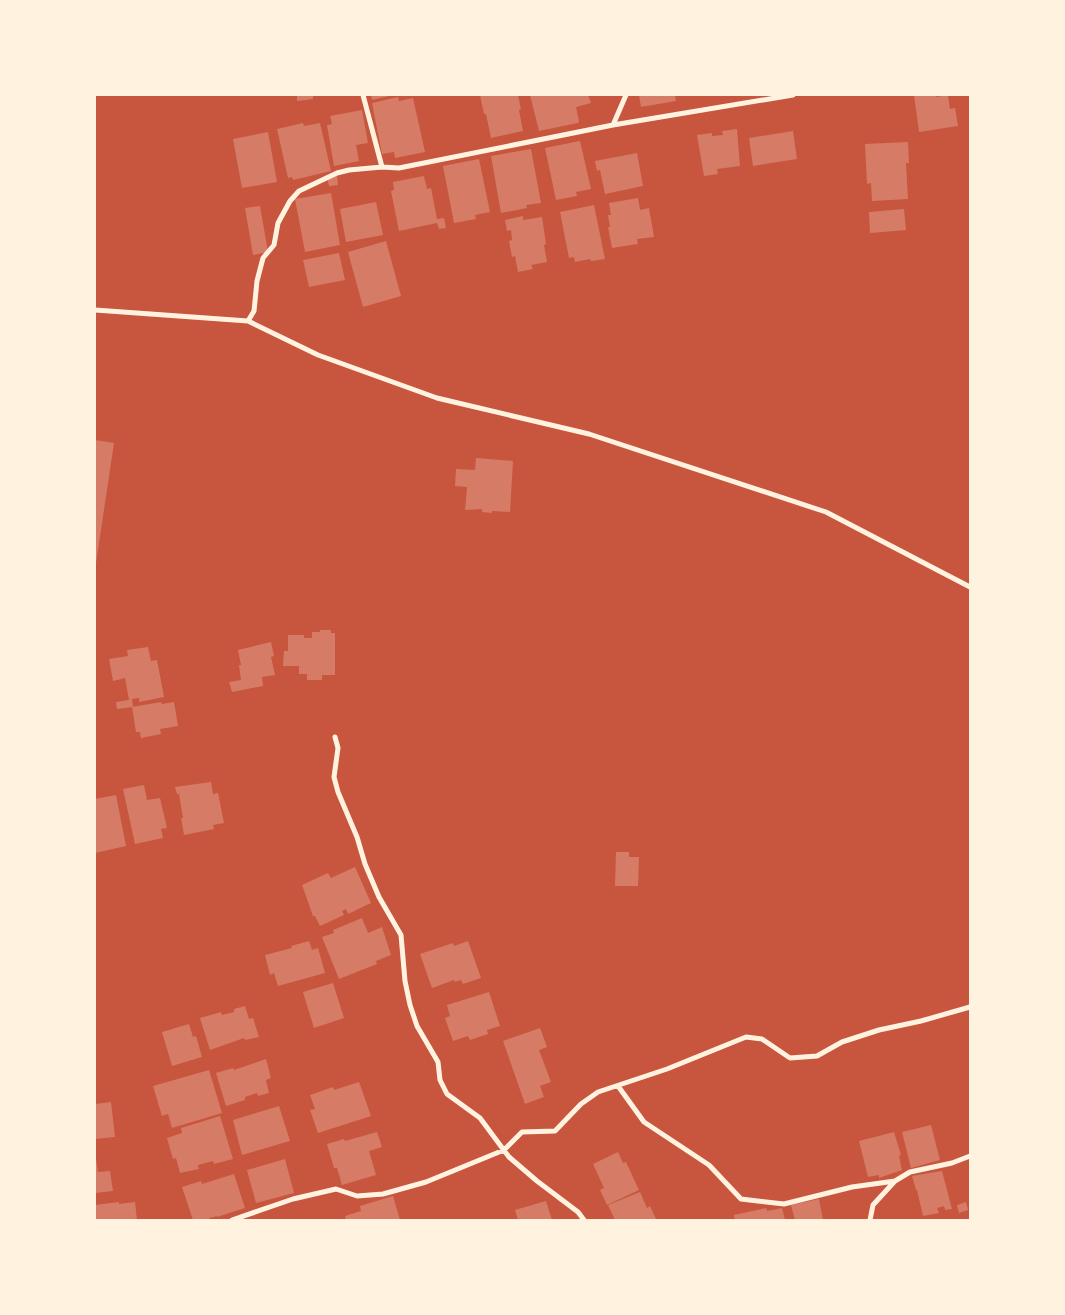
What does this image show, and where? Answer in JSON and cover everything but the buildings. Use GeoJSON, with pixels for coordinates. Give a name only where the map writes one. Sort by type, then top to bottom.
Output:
{"type":"FeatureCollection","features":[{"type":"Feature","properties":{"kind":"street"},"geometry":{"type":"LineString","coordinates":[[363,95],[382,167]]}},
{"type":"Feature","properties":{"kind":"street"},"geometry":{"type":"LineString","coordinates":[[614,125],[626,95]]}},
{"type":"Feature","properties":{"kind":"street"},"geometry":{"type":"LineString","coordinates":[[248,321],[254,311],[257,281],[263,258],[274,244],[278,223],[294,196],[299,191],[337,173],[382,167],[399,168],[614,125],[793,95]]}},
{"type":"Feature","properties":{"kind":"street"},"geometry":{"type":"LineString","coordinates":[[95,310],[248,321],[318,355],[437,398],[589,434],[826,512],[970,587]]}},
{"type":"Feature","properties":{"kind":"street"},"geometry":{"type":"LineString","coordinates":[[335,737],[338,748],[334,777],[338,792],[379,897],[400,935],[410,1006],[416,1026],[438,1062],[440,1080],[448,1094],[480,1118],[509,1156],[537,1182],[578,1212],[584,1220]]}},
{"type":"Feature","properties":{"kind":"street"},"geometry":{"type":"LineString","coordinates":[[232,1220],[293,1199],[336,1189],[357,1196],[383,1194],[426,1182],[504,1150],[522,1132],[555,1131],[581,1104],[598,1092],[667,1069],[746,1037],[762,1039],[790,1058],[817,1056],[842,1042],[879,1030],[921,1021],[970,1007]]}},
{"type":"Feature","properties":{"kind":"street"},"geometry":{"type":"LineString","coordinates":[[618,1086],[644,1122],[709,1165],[741,1199],[784,1204],[852,1187],[896,1181]]}},
{"type":"Feature","properties":{"kind":"street"},"geometry":{"type":"LineString","coordinates":[[870,1220],[873,1205],[896,1181],[910,1172],[952,1163],[970,1156]]}}]}
